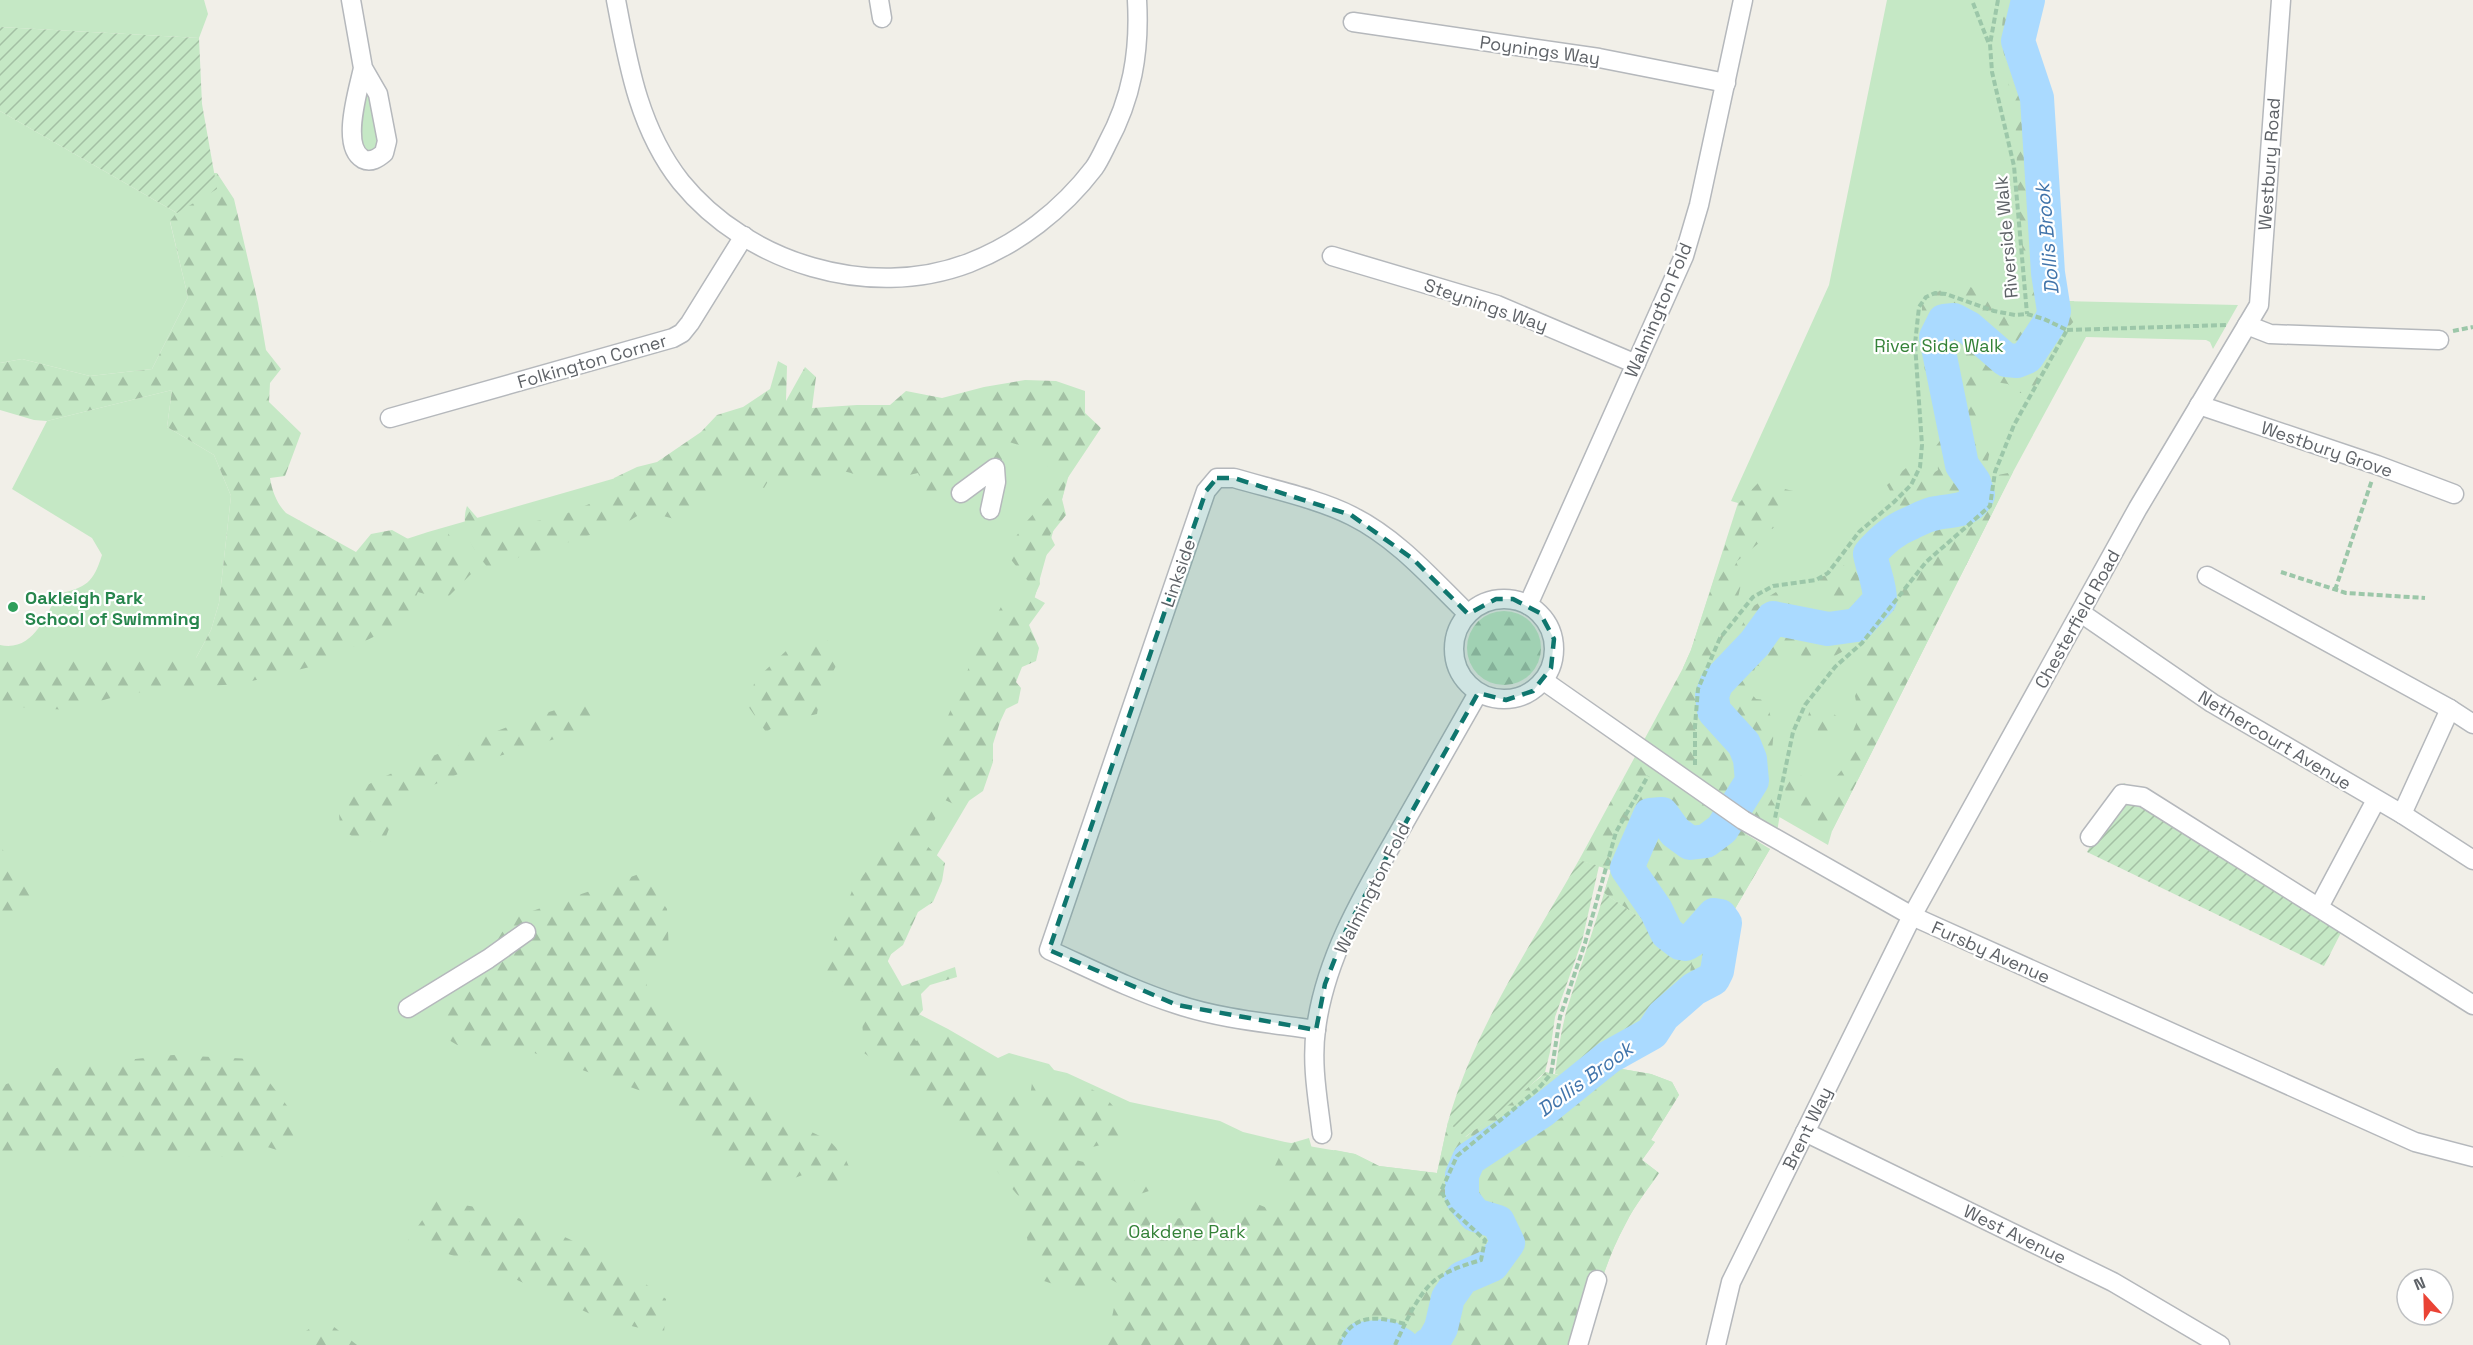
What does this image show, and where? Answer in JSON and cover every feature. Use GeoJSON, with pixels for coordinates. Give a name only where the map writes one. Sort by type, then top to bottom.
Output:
{"type":"FeatureCollection","features":[{"type":"Feature","properties":{"kind":"street"},"geometry":{"type":"LineString","coordinates":[[351,0],[363,68]]}},
{"type":"Feature","properties":{"kind":"street"},"geometry":{"type":"LineString","coordinates":[[616,0],[631,78],[646,121],[665,158],[681,181],[705,207],[744,236],[787,259],[831,272],[871,277],[937,272],[989,255],[1025,234],[1057,208],[1095,167],[1126,102],[1135,70],[1138,40],[1137,0]]}},
{"type":"Feature","properties":{"kind":"street"},"geometry":{"type":"LineString","coordinates":[[879,0],[882,18]]}},
{"type":"Feature","properties":{"kind":"street","name":"Walmington Fold"},"geometry":{"type":"LineString","coordinates":[[1528,605],[1684,256],[1699,205],[1743,0]]}},
{"type":"Feature","properties":{"kind":"street","name":"Westbury Road"},"geometry":{"type":"LineString","coordinates":[[2247,325],[2259,305],[2281,0]]}},
{"type":"Feature","properties":{"kind":"street","name":"Poynings Way"},"geometry":{"type":"LineString","coordinates":[[1353,22],[1599,58],[1726,83]]}},
{"type":"Feature","properties":{"kind":"street","name":"Folkington Corner"},"geometry":{"type":"LineString","coordinates":[[390,418],[673,338],[682,333],[690,323],[744,236]]}},
{"type":"Feature","properties":{"kind":"street","name":"Steynings Way"},"geometry":{"type":"LineString","coordinates":[[1332,256],[1497,305],[1636,364]]}},
{"type":"Feature","properties":{"kind":"street"},"geometry":{"type":"LineString","coordinates":[[2247,325],[2270,334],[2439,340]]}},
{"type":"Feature","properties":{"kind":"street","name":"Chesterfield Road"},"geometry":{"type":"LineString","coordinates":[[1912,916],[2138,508],[2247,325]]}},
{"type":"Feature","properties":{"kind":"street","name":"Westbury Grove"},"geometry":{"type":"LineString","coordinates":[[2199,405],[2378,465],[2454,494]]}},
{"type":"Feature","properties":{"kind":"street"},"geometry":{"type":"LineString","coordinates":[[961,493],[995,468],[996,482],[990,510]]}},
{"type":"Feature","properties":{"kind":"street","name":"Linkside"},"geometry":{"type":"LineString","coordinates":[[1316,1030],[1223,1016],[1177,1005],[1041,954],[1206,491],[1217,478],[1234,478],[1351,515],[1374,528],[1413,560],[1468,614]]}},
{"type":"Feature","properties":{"kind":"street"},"geometry":{"type":"LineString","coordinates":[[2207,576],[2450,709],[2473,724]]}},
{"type":"Feature","properties":{"kind":"street"},"geometry":{"type":"LineString","coordinates":[[1496,599],[1513,599],[1528,605],[1544,619],[1554,639],[1555,654],[1544,681],[1520,697],[1506,700],[1478,693],[1458,670],[1454,656],[1454,641],[1459,627],[1468,614],[1496,599]]}},
{"type":"Feature","properties":{"kind":"street","name":"Nethercourt Avenue"},"geometry":{"type":"LineString","coordinates":[[2081,613],[2212,704],[2402,814],[2473,860]]}},
{"type":"Feature","properties":{"kind":"street","name":"Fursby Avenue"},"geometry":{"type":"LineString","coordinates":[[1544,681],[1768,836],[1912,916],[2415,1142],[2473,1157]]}},
{"type":"Feature","properties":{"kind":"street","name":"Walmington Fold"},"geometry":{"type":"LineString","coordinates":[[1322,1134],[1315,1071],[1316,1030],[1325,984],[1347,928],[1377,870],[1478,693]]}},
{"type":"Feature","properties":{"kind":"street"},"geometry":{"type":"LineString","coordinates":[[2402,814],[2450,709]]}},
{"type":"Feature","properties":{"kind":"street"},"geometry":{"type":"LineString","coordinates":[[2090,837],[2122,794],[2144,797],[2473,1005]]}},
{"type":"Feature","properties":{"kind":"street"},"geometry":{"type":"LineString","coordinates":[[2319,907],[2376,800]]}},
{"type":"Feature","properties":{"kind":"street","name":"Brent Way"},"geometry":{"type":"LineString","coordinates":[[1716,1345],[1731,1282],[1912,916]]}},
{"type":"Feature","properties":{"kind":"street"},"geometry":{"type":"LineString","coordinates":[[408,1008],[488,959],[525,932]]}},
{"type":"Feature","properties":{"kind":"street","name":"West Avenue"},"geometry":{"type":"LineString","coordinates":[[1805,1132],[2113,1282],[2220,1345]]}},
{"type":"Feature","properties":{"kind":"street"},"geometry":{"type":"LineString","coordinates":[[1578,1345],[1597,1280]]}},
{"type":"Feature","properties":{"kind":"path","name":"Riverside Walk"},"geometry":{"type":"LineString","coordinates":[[1689,781],[1695,766],[1698,689],[1720,638],[1753,597],[1773,586],[1815,580],[1828,573],[1859,532],[1911,485],[1920,467],[1922,445],[1915,344],[1919,307],[1926,297],[1935,293],[1946,294],[1994,311],[2015,315],[2027,314],[2014,166],[1992,72],[1990,44],[1998,0]]}},
{"type":"Feature","properties":{"kind":"path"},"geometry":{"type":"LineString","coordinates":[[1973,3],[1990,44]]}},
{"type":"Feature","properties":{"kind":"path"},"geometry":{"type":"LineString","coordinates":[[2027,314],[2067,330],[2247,325]]}},
{"type":"Feature","properties":{"kind":"path"},"geometry":{"type":"LineString","coordinates":[[1768,836],[1776,816],[1793,732],[1805,705],[1835,667],[1862,643],[1926,562],[1990,506],[1995,472],[2014,425],[2067,330]]}},
{"type":"Feature","properties":{"kind":"path"},"geometry":{"type":"LineString","coordinates":[[2335,590],[2378,465]]}},
{"type":"Feature","properties":{"kind":"path"},"geometry":{"type":"LineString","coordinates":[[2281,572],[2346,593],[2425,598]]}},
{"type":"Feature","properties":{"kind":"path"},"geometry":{"type":"LineString","coordinates":[[1395,1345],[1404,1326],[1433,1281],[1451,1270],[1481,1260],[1485,1240],[1451,1209],[1441,1191],[1456,1156],[1538,1089],[1551,1074],[1560,1017],[1585,943],[1617,832],[1658,760]]}},
{"type":"Feature","properties":{"kind":"path"},"geometry":{"type":"LineString","coordinates":[[1339,1345],[1344,1331],[1364,1321],[1378,1317],[1404,1326]]}},
{"type":"Feature","properties":{"kind":"highlighted area"},"geometry":{"type":"Polygon","coordinates":[[[1217,478],[1234,478],[1351,515],[1413,559],[1468,614],[1496,599],[1513,599],[1540,613],[1554,639],[1551,668],[1533,691],[1506,700],[1478,693],[1347,928],[1325,984],[1316,1030],[1177,1005],[1049,950],[1206,491],[1217,478]]]}},
{"type":"Feature","properties":{"kind":"green space"},"geometry":{"type":"Polygon","coordinates":[[[0,0],[204,0],[208,14],[199,38],[0,27],[0,0]]]}},
{"type":"Feature","properties":{"kind":"green space","name":"River Side Walk"},"geometry":{"type":"Polygon","coordinates":[[[1887,0],[2037,0],[2027,42],[2046,106],[2045,160],[2061,301],[2238,305],[2213,349],[2210,342],[2206,340],[2086,337],[2013,472],[1832,831],[1828,845],[1736,792],[1683,668],[1691,650],[1738,503],[1731,501],[1829,285],[1887,0]]]}},
{"type":"Feature","properties":{"kind":"green space","name":"Oakdene Park"},"geometry":{"type":"Polygon","coordinates":[[[2005,0],[2037,0],[2027,42],[2046,106],[2045,160],[2061,301],[2074,301],[2075,320],[2055,343],[2049,361],[2031,393],[2016,393],[2008,384],[1990,381],[1970,396],[1980,429],[1991,445],[1986,470],[1998,475],[2013,472],[1832,831],[1820,826],[1814,811],[1801,815],[1788,809],[1784,780],[1788,766],[1795,767],[1822,805],[1836,793],[1830,784],[1846,765],[1840,752],[1847,746],[1856,724],[1858,712],[1855,696],[1868,667],[1865,652],[1849,648],[1831,658],[1802,656],[1787,649],[1784,661],[1767,669],[1756,665],[1748,690],[1756,699],[1766,700],[1774,729],[1772,751],[1758,754],[1751,797],[1759,801],[1770,797],[1780,814],[1777,832],[1746,834],[1770,849],[1729,919],[1733,931],[1726,947],[1728,951],[1724,977],[1698,991],[1672,1019],[1667,1017],[1656,1037],[1620,1056],[1617,1063],[1622,1069],[1651,1074],[1672,1082],[1679,1095],[1651,1140],[1655,1142],[1642,1160],[1659,1173],[1633,1210],[1612,1252],[1596,1298],[1584,1345],[1106,1345],[1119,1284],[1103,1275],[1080,1293],[1041,1280],[1028,1245],[1022,1200],[958,1126],[927,1103],[918,1076],[903,1080],[864,1053],[862,1019],[848,1001],[823,985],[825,964],[853,888],[891,840],[909,836],[926,805],[937,792],[937,780],[949,755],[936,744],[976,651],[1001,607],[1029,594],[1031,585],[1005,552],[1027,521],[1054,491],[1060,474],[1047,466],[1033,449],[1009,442],[1000,464],[998,489],[979,491],[963,486],[943,495],[927,493],[918,473],[887,480],[878,488],[848,472],[833,473],[816,482],[807,469],[792,482],[770,478],[764,488],[738,475],[678,520],[645,511],[626,523],[551,548],[522,555],[494,575],[476,552],[467,534],[465,516],[467,506],[480,521],[498,528],[558,517],[611,495],[614,478],[637,467],[657,462],[701,432],[717,415],[743,407],[770,389],[778,361],[787,366],[786,401],[805,367],[816,377],[812,408],[890,405],[906,391],[942,398],[984,387],[1025,380],[1056,381],[1085,391],[1085,413],[1101,428],[1067,479],[1062,499],[1066,515],[1050,535],[1055,545],[1038,565],[1040,584],[1034,597],[1045,603],[1029,625],[1039,648],[1036,661],[1022,667],[1016,682],[1021,688],[1018,703],[1006,709],[1000,722],[993,744],[993,762],[983,791],[960,807],[945,800],[923,842],[945,863],[942,881],[933,902],[918,912],[903,945],[886,958],[902,986],[955,967],[957,977],[930,985],[921,994],[923,1010],[908,1028],[916,1041],[942,1029],[974,1048],[991,1062],[989,1084],[993,1095],[1021,1088],[1024,1104],[1008,1114],[1055,1159],[1059,1141],[1050,1125],[1029,1104],[1032,1083],[1052,1100],[1072,1094],[1069,1077],[1104,1096],[1114,1107],[1121,1134],[1117,1141],[1080,1150],[1076,1160],[1091,1164],[1093,1173],[1107,1169],[1119,1172],[1127,1189],[1137,1178],[1145,1175],[1151,1182],[1152,1190],[1140,1194],[1140,1210],[1174,1219],[1188,1217],[1194,1200],[1232,1213],[1250,1201],[1272,1210],[1287,1192],[1287,1187],[1271,1174],[1285,1145],[1309,1138],[1314,1156],[1335,1150],[1355,1154],[1379,1166],[1437,1173],[1448,1122],[1466,1137],[1545,1072],[1573,1079],[1603,1053],[1644,1033],[1650,1028],[1656,1010],[1668,1005],[1676,997],[1676,947],[1666,942],[1655,928],[1604,893],[1611,870],[1579,860],[1683,668],[1739,503],[1758,483],[1802,493],[1797,509],[1782,503],[1784,520],[1772,529],[1754,529],[1760,542],[1736,562],[1743,576],[1735,610],[1711,664],[1712,679],[1733,657],[1735,638],[1752,607],[1776,592],[1793,607],[1810,608],[1834,616],[1847,600],[1818,593],[1820,577],[1839,572],[1862,539],[1899,508],[1887,485],[1906,468],[1929,476],[1938,470],[1936,446],[1950,428],[1943,403],[1928,387],[1922,354],[1922,303],[1945,287],[1969,286],[1976,290],[1983,299],[2002,305],[2008,324],[2019,332],[2035,322],[2026,289],[2018,201],[2016,133],[2001,35],[2005,0]]]}},
{"type":"Feature","properties":{"kind":"green space"},"geometry":{"type":"Polygon","coordinates":[[[0,27],[199,38],[202,104],[217,189],[177,213],[0,111],[0,27]]]}},
{"type":"Feature","properties":{"kind":"green space"},"geometry":{"type":"Polygon","coordinates":[[[371,97],[381,145],[369,154],[360,146],[363,98],[371,97]]]}},
{"type":"Feature","properties":{"kind":"green space"},"geometry":{"type":"Polygon","coordinates":[[[0,111],[177,213],[170,222],[188,297],[152,369],[90,376],[22,359],[0,363],[0,111]]]}},
{"type":"Feature","properties":{"kind":"green space"},"geometry":{"type":"Polygon","coordinates":[[[208,173],[217,173],[234,199],[258,303],[266,350],[281,369],[270,383],[269,402],[301,433],[285,476],[270,478],[280,506],[286,513],[356,552],[371,534],[392,530],[410,540],[447,531],[471,574],[445,600],[418,592],[406,621],[314,666],[239,684],[163,689],[121,695],[69,710],[0,706],[0,660],[196,658],[211,630],[219,603],[231,496],[214,455],[167,427],[172,390],[47,421],[34,420],[0,410],[0,363],[22,359],[90,376],[152,369],[188,297],[170,221],[208,173]]]}},
{"type":"Feature","properties":{"kind":"green space","name":"Oakdene Park"},"geometry":{"type":"Polygon","coordinates":[[[172,390],[167,427],[214,455],[231,496],[219,603],[211,630],[196,658],[345,559],[428,532],[654,467],[764,428],[1078,442],[1022,643],[973,794],[937,855],[874,991],[998,1058],[1009,1053],[1049,1064],[1054,1070],[1067,1073],[1130,1102],[1220,1121],[1243,1132],[1285,1142],[1355,1154],[1379,1166],[1437,1173],[1448,1122],[1466,1137],[1545,1072],[1573,1079],[1603,1053],[1644,1033],[1650,1028],[1656,1010],[1668,1005],[1662,937],[1655,928],[1604,893],[1611,870],[1579,860],[1735,835],[1770,849],[1729,919],[1733,931],[1726,947],[1728,951],[1724,977],[1698,991],[1672,1019],[1667,1017],[1656,1037],[1620,1056],[1617,1063],[1622,1069],[1651,1074],[1672,1082],[1679,1095],[1651,1140],[1655,1142],[1642,1160],[1659,1173],[1633,1210],[1612,1252],[1596,1298],[1584,1345],[0,1345],[0,645],[11,646],[29,638],[43,622],[58,594],[76,589],[92,578],[102,555],[92,538],[12,489],[47,421],[172,390]]]}},
{"type":"Feature","properties":{"kind":"green space"},"geometry":{"type":"Polygon","coordinates":[[[1497,611],[1511,611],[1525,617],[1535,627],[1541,641],[1541,655],[1535,669],[1525,679],[1511,685],[1497,685],[1483,679],[1473,669],[1467,655],[1467,641],[1473,627],[1483,617],[1497,611]]]}},
{"type":"Feature","properties":{"kind":"green space"},"geometry":{"type":"Polygon","coordinates":[[[808,640],[827,640],[839,660],[820,697],[817,714],[780,723],[766,732],[748,706],[755,680],[786,651],[808,640]]]}},
{"type":"Feature","properties":{"kind":"green space"},"geometry":{"type":"Polygon","coordinates":[[[585,703],[591,708],[596,723],[571,734],[496,757],[409,796],[396,811],[385,839],[361,843],[341,826],[340,799],[413,764],[451,749],[548,712],[585,703]]]}},
{"type":"Feature","properties":{"kind":"green space"},"geometry":{"type":"Polygon","coordinates":[[[1821,705],[1842,720],[1837,733],[1818,734],[1817,723],[1808,716],[1811,707],[1821,705]]]}},
{"type":"Feature","properties":{"kind":"green space"},"geometry":{"type":"Polygon","coordinates":[[[2124,783],[2348,919],[2324,966],[2087,852],[2124,783]]]}},
{"type":"Feature","properties":{"kind":"green space"},"geometry":{"type":"Polygon","coordinates":[[[0,845],[32,899],[17,924],[0,929],[0,845]]]}},
{"type":"Feature","properties":{"kind":"green space"},"geometry":{"type":"Polygon","coordinates":[[[1579,860],[1599,866],[1582,941],[1555,1017],[1545,1072],[1510,1104],[1465,1137],[1448,1122],[1459,1087],[1506,987],[1579,860]]]}},
{"type":"Feature","properties":{"kind":"green space"},"geometry":{"type":"Polygon","coordinates":[[[642,873],[667,909],[669,953],[639,962],[652,1001],[721,1070],[787,1120],[830,1141],[845,1158],[850,1169],[837,1185],[820,1188],[805,1174],[764,1187],[733,1154],[692,1131],[664,1099],[523,1049],[495,1045],[481,1051],[468,1050],[443,1036],[446,1009],[472,983],[477,960],[515,917],[642,873]]]}},
{"type":"Feature","properties":{"kind":"green space"},"geometry":{"type":"Polygon","coordinates":[[[1604,893],[1655,928],[1666,942],[1676,947],[1692,961],[1687,988],[1668,1005],[1656,1010],[1650,1028],[1644,1034],[1603,1053],[1573,1079],[1555,1074],[1560,1041],[1567,1009],[1604,893]]]}},
{"type":"Feature","properties":{"kind":"green space"},"geometry":{"type":"Polygon","coordinates":[[[173,1055],[252,1059],[288,1107],[297,1144],[280,1151],[258,1144],[239,1157],[146,1154],[105,1158],[48,1152],[0,1151],[0,1086],[60,1067],[173,1055]]]}},
{"type":"Feature","properties":{"kind":"green space"},"geometry":{"type":"Polygon","coordinates":[[[436,1201],[488,1209],[540,1226],[627,1271],[666,1299],[664,1334],[599,1318],[500,1272],[408,1240],[436,1201]]]}},
{"type":"Feature","properties":{"kind":"green space"},"geometry":{"type":"Polygon","coordinates":[[[324,1319],[357,1345],[298,1345],[300,1335],[324,1319]]]}},
{"type":"Feature","properties":{"kind":"waterway","name":"Dollis Brook"},"geometry":{"type":"LineString","coordinates":[[1428,1345],[1432,1344],[1441,1328],[1448,1298],[1462,1278],[1492,1265],[1508,1243],[1498,1222],[1475,1215],[1462,1198],[1462,1175],[1469,1159],[1542,1111],[1609,1057],[1652,1033],[1663,1016],[1694,989],[1713,979],[1717,971],[1725,923],[1720,916],[1714,915],[1691,941],[1686,944],[1680,943],[1667,933],[1656,910],[1627,868],[1650,815],[1662,814],[1675,832],[1690,843],[1706,841],[1722,829],[1752,781],[1750,759],[1744,744],[1714,711],[1712,696],[1716,684],[1755,643],[1773,618],[1828,629],[1857,625],[1880,600],[1870,554],[1874,549],[1899,529],[1930,514],[1965,508],[1978,495],[1974,482],[1962,465],[1936,337],[1944,321],[1954,320],[1969,328],[2006,360],[2017,361],[2027,357],[2052,319],[2054,311],[2048,273],[2037,98],[2018,41],[2028,0]]}},
{"type":"Feature","properties":{"kind":"waterway","name":"Dollis Brook"},"geometry":{"type":"LineString","coordinates":[[1357,1345],[1360,1339],[1386,1336],[1402,1345]]}},
{"type":"Feature","properties":{"kind":"place","name":"Oakleigh Park School of Swimming"},"geometry":{"type":"Point","coordinates":[13,607]}}]}
